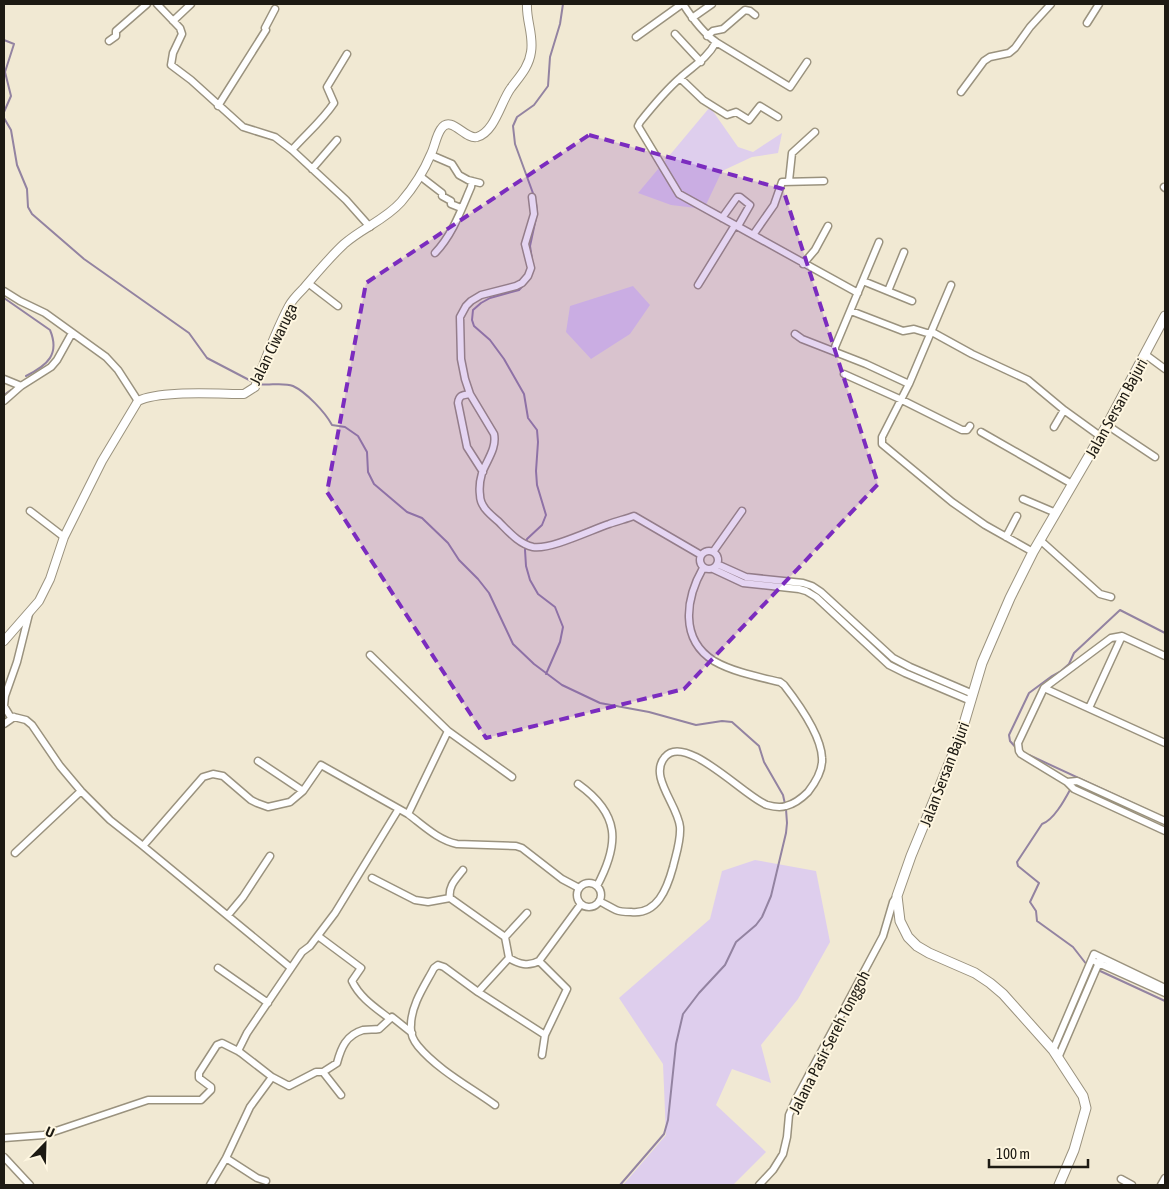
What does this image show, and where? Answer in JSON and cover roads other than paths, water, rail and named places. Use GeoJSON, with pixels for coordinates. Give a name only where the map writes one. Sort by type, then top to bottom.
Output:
{"type":"FeatureCollection","features":[{"type":"Feature","properties":{"kind":"main road","name":"Jalan Sersan Bajuri"},"geometry":{"type":"LineString","coordinates":[[1059,1185],[1074,1150],[1086,1108],[1083,1096],[1055,1054],[1004,994],[975,973],[929,953],[908,937],[900,921],[897,896],[911,856],[960,737],[982,663],[1000,621],[1033,552],[1107,425],[1146,355],[1165,316]]}},
{"type":"Feature","properties":{"kind":"street"},"geometry":{"type":"LineString","coordinates":[[109,42],[116,36],[116,32],[147,4]]}},
{"type":"Feature","properties":{"kind":"street"},"geometry":{"type":"LineString","coordinates":[[157,4],[180,28],[182,34],[173,53],[171,65],[191,80],[243,127],[275,137],[292,150],[346,200],[370,226]]}},
{"type":"Feature","properties":{"kind":"street"},"geometry":{"type":"LineString","coordinates":[[173,21],[191,4]]}},
{"type":"Feature","properties":{"kind":"street","name":"Jalan Ciwaruga"},"geometry":{"type":"LineString","coordinates":[[138,401],[144,398],[175,394],[244,394],[257,383],[289,305],[343,245],[359,231],[394,211],[420,176],[431,155],[441,128],[445,125],[453,125],[466,135],[477,137],[485,132],[494,122],[510,89],[525,68],[531,54],[532,44],[527,4]]}},
{"type":"Feature","properties":{"kind":"street"},"geometry":{"type":"LineString","coordinates":[[636,37],[682,4],[707,36],[790,86],[807,62]]}},
{"type":"Feature","properties":{"kind":"street"},"geometry":{"type":"LineString","coordinates":[[692,18],[712,4]]}},
{"type":"Feature","properties":{"kind":"street"},"geometry":{"type":"LineString","coordinates":[[960,92],[984,61],[990,57],[1009,53],[1015,48],[1030,27],[1051,4]]}},
{"type":"Feature","properties":{"kind":"street"},"geometry":{"type":"LineString","coordinates":[[1087,24],[1099,4]]}},
{"type":"Feature","properties":{"kind":"street"},"geometry":{"type":"LineString","coordinates":[[218,106],[266,30],[265,28],[275,8]]}},
{"type":"Feature","properties":{"kind":"street"},"geometry":{"type":"LineString","coordinates":[[707,36],[713,31],[723,29],[745,10],[756,15]]}},
{"type":"Feature","properties":{"kind":"street"},"geometry":{"type":"LineString","coordinates":[[675,34],[701,62]]}},
{"type":"Feature","properties":{"kind":"street"},"geometry":{"type":"LineString","coordinates":[[716,42],[701,62],[680,78],[656,101],[638,126],[679,194],[858,294]]}},
{"type":"Feature","properties":{"kind":"street"},"geometry":{"type":"LineString","coordinates":[[292,150],[303,136],[324,118],[334,103],[327,87],[347,54]]}},
{"type":"Feature","properties":{"kind":"street"},"geometry":{"type":"LineString","coordinates":[[680,78],[703,100],[725,114],[729,115],[736,112],[749,120],[760,106],[778,117]]}},
{"type":"Feature","properties":{"kind":"street"},"geometry":{"type":"LineString","coordinates":[[789,181],[792,153],[815,132]]}},
{"type":"Feature","properties":{"kind":"street"},"geometry":{"type":"LineString","coordinates":[[312,169],[337,140]]}},
{"type":"Feature","properties":{"kind":"street"},"geometry":{"type":"LineString","coordinates":[[431,155],[449,162],[459,175],[480,183]]}},
{"type":"Feature","properties":{"kind":"street"},"geometry":{"type":"LineString","coordinates":[[420,176],[442,193],[442,196],[450,201],[451,204],[462,208]]}},
{"type":"Feature","properties":{"kind":"street"},"geometry":{"type":"LineString","coordinates":[[435,253],[453,229],[472,181]]}},
{"type":"Feature","properties":{"kind":"street"},"geometry":{"type":"LineString","coordinates":[[754,235],[774,205],[782,182],[824,181]]}},
{"type":"Feature","properties":{"kind":"street"},"geometry":{"type":"LineString","coordinates":[[698,285],[750,205],[740,196],[737,197],[722,218]]}},
{"type":"Feature","properties":{"kind":"street"},"geometry":{"type":"LineString","coordinates":[[532,197],[534,214],[525,244],[531,268],[528,276],[522,283],[516,286],[481,295],[466,306],[460,316],[461,359],[465,380],[470,394],[495,438],[491,455],[480,482],[481,502],[488,512],[511,534],[528,545],[546,547],[634,516],[701,555]]}},
{"type":"Feature","properties":{"kind":"street"},"geometry":{"type":"LineString","coordinates":[[803,264],[828,226]]}},
{"type":"Feature","properties":{"kind":"street"},"geometry":{"type":"LineString","coordinates":[[835,352],[835,347],[879,242]]}},
{"type":"Feature","properties":{"kind":"street"},"geometry":{"type":"LineString","coordinates":[[888,291],[904,252]]}},
{"type":"Feature","properties":{"kind":"street"},"geometry":{"type":"LineString","coordinates":[[863,281],[912,301]]}},
{"type":"Feature","properties":{"kind":"street"},"geometry":{"type":"LineString","coordinates":[[308,283],[338,306]]}},
{"type":"Feature","properties":{"kind":"street"},"geometry":{"type":"LineString","coordinates":[[951,285],[902,400],[881,441],[883,445],[952,502],[984,525],[1033,552]]}},
{"type":"Feature","properties":{"kind":"street"},"geometry":{"type":"LineString","coordinates":[[4,291],[20,301],[45,312],[72,333],[83,338],[118,370],[138,401],[102,461],[64,538],[50,579],[39,601],[4,641]]}},
{"type":"Feature","properties":{"kind":"street"},"geometry":{"type":"LineString","coordinates":[[851,311],[903,331],[914,329],[927,333],[932,332],[972,354],[1028,380],[1064,410],[1100,436]]}},
{"type":"Feature","properties":{"kind":"street"},"geometry":{"type":"LineString","coordinates":[[4,402],[21,386],[51,367],[72,333]]}},
{"type":"Feature","properties":{"kind":"street"},"geometry":{"type":"LineString","coordinates":[[795,334],[802,340],[909,384]]}},
{"type":"Feature","properties":{"kind":"street"},"geometry":{"type":"LineString","coordinates":[[1146,355],[1165,369]]}},
{"type":"Feature","properties":{"kind":"street"},"geometry":{"type":"LineString","coordinates":[[844,374],[962,430],[966,430],[970,426]]}},
{"type":"Feature","properties":{"kind":"street"},"geometry":{"type":"LineString","coordinates":[[4,379],[21,386]]}},
{"type":"Feature","properties":{"kind":"street"},"geometry":{"type":"LineString","coordinates":[[470,394],[462,395],[458,403],[467,447],[483,472]]}},
{"type":"Feature","properties":{"kind":"street"},"geometry":{"type":"LineString","coordinates":[[1054,427],[1064,410]]}},
{"type":"Feature","properties":{"kind":"street"},"geometry":{"type":"LineString","coordinates":[[1107,425],[1155,457]]}},
{"type":"Feature","properties":{"kind":"street"},"geometry":{"type":"LineString","coordinates":[[981,432],[1072,484]]}},
{"type":"Feature","properties":{"kind":"street"},"geometry":{"type":"LineString","coordinates":[[1023,498],[1056,513]]}},
{"type":"Feature","properties":{"kind":"street"},"geometry":{"type":"LineString","coordinates":[[30,511],[64,538]]}},
{"type":"Feature","properties":{"kind":"street"},"geometry":{"type":"LineString","coordinates":[[713,552],[742,511]]}},
{"type":"Feature","properties":{"kind":"street"},"geometry":{"type":"LineString","coordinates":[[1006,537],[1017,516]]}},
{"type":"Feature","properties":{"kind":"street"},"geometry":{"type":"LineString","coordinates":[[1040,540],[1100,594],[1110,597]]}},
{"type":"Feature","properties":{"kind":"street"},"geometry":{"type":"LineString","coordinates":[[715,567],[718,558],[713,552],[706,551],[701,555],[699,562],[702,568],[708,570],[715,567],[746,577],[808,584],[821,592],[893,658],[972,697]]}},
{"type":"Feature","properties":{"kind":"street"},"geometry":{"type":"LineString","coordinates":[[715,567],[743,583],[806,591],[816,597],[889,664],[904,673],[972,697]]}},
{"type":"Feature","properties":{"kind":"street"},"geometry":{"type":"LineString","coordinates":[[599,901],[617,911],[646,911],[659,901],[669,882],[679,844],[680,826],[659,776],[660,763],[666,754],[675,750],[685,751],[716,769],[766,805],[788,806],[801,798],[816,783],[822,758],[817,739],[803,710],[784,685],[716,662],[706,655],[694,638],[688,611],[691,595],[702,568]]}},
{"type":"Feature","properties":{"kind":"street"},"geometry":{"type":"LineString","coordinates":[[836,616],[842,611]]}},
{"type":"Feature","properties":{"kind":"street"},"geometry":{"type":"LineString","coordinates":[[29,613],[18,662],[4,696],[4,706],[7,712],[14,717],[26,720],[32,725],[60,766],[81,791],[110,820],[291,968]]}},
{"type":"Feature","properties":{"kind":"street"},"geometry":{"type":"LineString","coordinates":[[1165,656],[1122,636],[1114,637],[1044,688],[1019,739],[1019,751],[1067,782],[1074,789],[1165,831]]}},
{"type":"Feature","properties":{"kind":"street"},"geometry":{"type":"LineString","coordinates":[[1089,708],[1122,636]]}},
{"type":"Feature","properties":{"kind":"street"},"geometry":{"type":"LineString","coordinates":[[370,655],[448,731],[512,777]]}},
{"type":"Feature","properties":{"kind":"street"},"geometry":{"type":"LineString","coordinates":[[1044,688],[1165,743]]}},
{"type":"Feature","properties":{"kind":"street"},"geometry":{"type":"LineString","coordinates":[[4,724],[14,717]]}},
{"type":"Feature","properties":{"kind":"street"},"geometry":{"type":"LineString","coordinates":[[408,814],[448,731]]}},
{"type":"Feature","properties":{"kind":"street"},"geometry":{"type":"LineString","coordinates":[[258,760],[303,791]]}},
{"type":"Feature","properties":{"kind":"street"},"geometry":{"type":"LineString","coordinates":[[143,846],[203,777],[213,774],[223,776],[251,800],[268,807],[290,802],[303,791],[321,765],[408,814],[448,842],[457,844],[509,844],[522,848],[562,879],[579,888]]}},
{"type":"Feature","properties":{"kind":"street"},"geometry":{"type":"LineString","coordinates":[[1067,782],[1077,781],[1165,821]]}},
{"type":"Feature","properties":{"kind":"street"},"geometry":{"type":"LineString","coordinates":[[1074,789],[1077,781]]}},
{"type":"Feature","properties":{"kind":"street"},"geometry":{"type":"LineString","coordinates":[[578,784],[592,794],[599,802],[607,816],[613,834],[613,846],[609,863],[597,886]]}},
{"type":"Feature","properties":{"kind":"street"},"geometry":{"type":"LineString","coordinates":[[15,853],[81,791]]}},
{"type":"Feature","properties":{"kind":"street"},"geometry":{"type":"LineString","coordinates":[[1130,814],[1133,807]]}},
{"type":"Feature","properties":{"kind":"street"},"geometry":{"type":"LineString","coordinates":[[238,1051],[247,1032],[302,952],[309,948],[335,913],[398,810]]}},
{"type":"Feature","properties":{"kind":"street"},"geometry":{"type":"LineString","coordinates":[[228,915],[270,856]]}},
{"type":"Feature","properties":{"kind":"street"},"geometry":{"type":"LineString","coordinates":[[450,898],[452,884],[463,870]]}},
{"type":"Feature","properties":{"kind":"street"},"geometry":{"type":"LineString","coordinates":[[372,878],[415,900],[428,902],[450,898],[505,937],[509,958]]}},
{"type":"Feature","properties":{"kind":"street"},"geometry":{"type":"LineString","coordinates":[[587,883],[597,886],[601,893],[597,904],[589,907],[581,904],[577,897],[579,888],[587,883]]}},
{"type":"Feature","properties":{"kind":"street","name":"Jalana Pasir Sereh Tonggoh"},"geometry":{"type":"LineString","coordinates":[[760,1185],[773,1170],[782,1154],[787,1137],[789,1115],[883,936],[893,902],[897,896]]}},
{"type":"Feature","properties":{"kind":"street"},"geometry":{"type":"LineString","coordinates":[[509,958],[528,965],[539,961],[581,904]]}},
{"type":"Feature","properties":{"kind":"street"},"geometry":{"type":"LineString","coordinates":[[505,937],[527,914]]}},
{"type":"Feature","properties":{"kind":"street"},"geometry":{"type":"LineString","coordinates":[[318,936],[361,968],[352,981],[359,993],[390,1019],[394,1018],[412,1033]]}},
{"type":"Feature","properties":{"kind":"street"},"geometry":{"type":"LineString","coordinates":[[478,992],[509,958]]}},
{"type":"Feature","properties":{"kind":"street"},"geometry":{"type":"LineString","coordinates":[[1055,1054],[1097,960]]}},
{"type":"Feature","properties":{"kind":"street"},"geometry":{"type":"LineString","coordinates":[[1097,960],[1165,988]]}},
{"type":"Feature","properties":{"kind":"street"},"geometry":{"type":"LineString","coordinates":[[1097,960],[1165,993]]}},
{"type":"Feature","properties":{"kind":"street"},"geometry":{"type":"LineString","coordinates":[[539,961],[567,989],[545,1035],[542,1055]]}},
{"type":"Feature","properties":{"kind":"street"},"geometry":{"type":"LineString","coordinates":[[495,1105],[439,1065],[418,1046],[412,1033],[410,1025],[414,1008],[434,968],[438,965],[444,967],[478,992],[545,1035]]}},
{"type":"Feature","properties":{"kind":"street"},"geometry":{"type":"LineString","coordinates":[[218,968],[268,1003]]}},
{"type":"Feature","properties":{"kind":"street"},"geometry":{"type":"LineString","coordinates":[[4,1138],[44,1135],[148,1100],[201,1100],[211,1090],[211,1087],[199,1078],[199,1073],[217,1045],[222,1043],[238,1051],[272,1078],[290,1086],[316,1072],[323,1072],[337,1063],[342,1045],[353,1034],[364,1030],[382,1028],[390,1019]]}},
{"type":"Feature","properties":{"kind":"street"},"geometry":{"type":"LineString","coordinates":[[323,1072],[341,1094]]}},
{"type":"Feature","properties":{"kind":"street"},"geometry":{"type":"LineString","coordinates":[[210,1185],[226,1158],[248,1111],[272,1078]]}},
{"type":"Feature","properties":{"kind":"street"},"geometry":{"type":"LineString","coordinates":[[4,1157],[30,1185]]}},
{"type":"Feature","properties":{"kind":"street"},"geometry":{"type":"LineString","coordinates":[[226,1158],[257,1178],[266,1181]]}},
{"type":"Feature","properties":{"kind":"street"},"geometry":{"type":"LineString","coordinates":[[1161,1185],[1165,1178]]}},
{"type":"Feature","properties":{"kind":"street"},"geometry":{"type":"LineString","coordinates":[[1121,1179],[1132,1185]]}},
{"type":"Feature","properties":{"kind":"waterway"},"geometry":{"type":"LineString","coordinates":[[534,196],[515,144],[513,126],[517,117],[534,105],[548,86],[550,57],[560,24],[563,4]]}},
{"type":"Feature","properties":{"kind":"waterway"},"geometry":{"type":"LineString","coordinates":[[4,40],[14,44],[5,72],[11,96],[4,112]]}},
{"type":"Feature","properties":{"kind":"waterway"},"geometry":{"type":"LineString","coordinates":[[4,118],[11,130],[17,165],[27,189],[28,207],[32,214],[84,259],[189,333],[207,358],[253,382]]}},
{"type":"Feature","properties":{"kind":"waterway"},"geometry":{"type":"LineString","coordinates":[[536,203],[537,213]]}},
{"type":"Feature","properties":{"kind":"waterway"},"geometry":{"type":"LineString","coordinates":[[532,259],[530,246],[536,218]]}},
{"type":"Feature","properties":{"kind":"waterway"},"geometry":{"type":"LineString","coordinates":[[530,278],[519,290],[490,298],[481,303],[473,310],[472,320],[474,326],[490,340],[504,359],[524,394],[528,418],[537,430],[537,485],[546,515],[542,525],[527,539],[525,550],[526,566],[530,580],[538,594],[555,607],[563,627],[560,642],[546,674]]}},
{"type":"Feature","properties":{"kind":"waterway"},"geometry":{"type":"LineString","coordinates":[[4,298],[50,330],[53,338],[54,346],[50,358],[40,368],[26,376]]}},
{"type":"Feature","properties":{"kind":"waterway"},"geometry":{"type":"LineString","coordinates":[[258,384],[285,384],[293,386],[315,403],[332,425],[345,427],[358,436],[367,452],[368,472],[374,484],[407,512],[422,518],[448,543],[459,560],[489,593],[513,644],[534,664],[562,685],[600,703],[649,712],[696,725],[722,721],[732,722],[759,746],[764,762],[783,795],[785,804]]}},
{"type":"Feature","properties":{"kind":"waterway"},"geometry":{"type":"LineString","coordinates":[[4,395],[11,390]]}},
{"type":"Feature","properties":{"kind":"waterway"},"geometry":{"type":"LineString","coordinates":[[1018,750],[1010,741],[1009,735],[1029,693],[1069,664],[1074,653],[1120,610],[1165,633]]}},
{"type":"Feature","properties":{"kind":"waterway"},"geometry":{"type":"LineString","coordinates":[[1029,755],[1165,818]]}},
{"type":"Feature","properties":{"kind":"waterway"},"geometry":{"type":"LineString","coordinates":[[1071,788],[1059,809],[1042,824],[1017,862],[1018,866],[1039,883],[1030,902],[1036,911],[1037,921],[1073,947],[1087,965]]}},
{"type":"Feature","properties":{"kind":"waterway"},"geometry":{"type":"LineString","coordinates":[[620,1185],[664,1134],[668,1120],[676,1044],[683,1014],[699,993],[725,965],[736,942],[756,925],[762,917],[771,896],[786,833],[786,809]]}},
{"type":"Feature","properties":{"kind":"waterway"},"geometry":{"type":"LineString","coordinates":[[1098,970],[1165,1001]]}}]}
